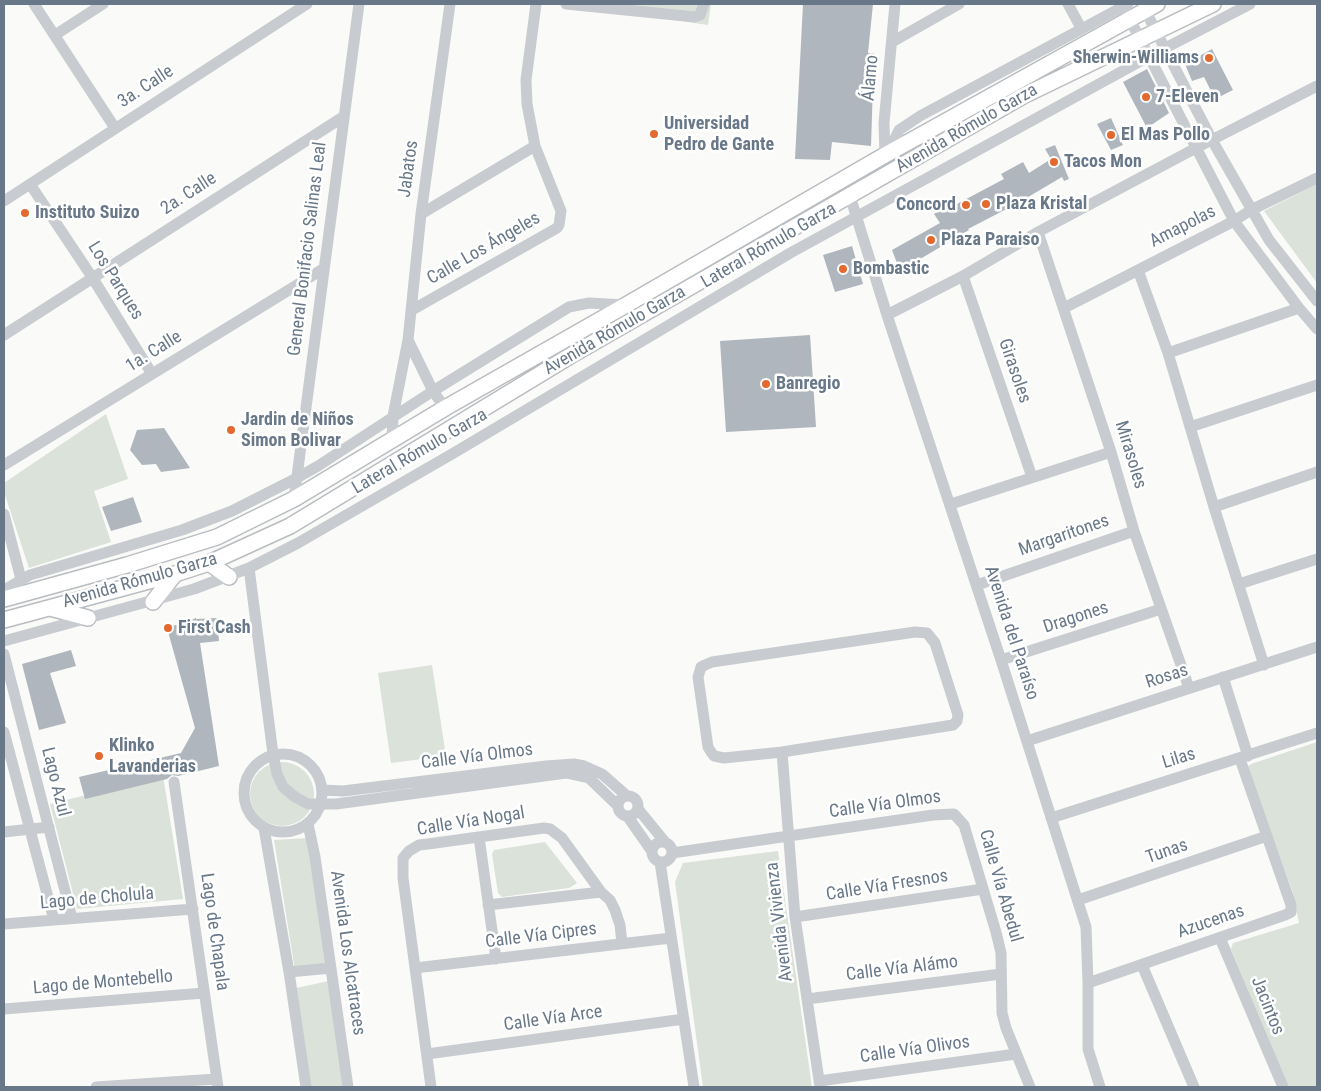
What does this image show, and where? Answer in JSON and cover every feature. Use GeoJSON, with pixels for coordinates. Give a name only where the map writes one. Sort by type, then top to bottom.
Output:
{"type":"FeatureCollection","features":[{"type":"Feature","properties":{"kind":"main road","name":"Avenida Rómulo Garza"},"geometry":{"type":"LineString","coordinates":[[4,620],[209,563],[290,526],[570,356],[1023,96],[1213,4]]}},
{"type":"Feature","properties":{"kind":"main road","name":"Avenida Rómulo Garza"},"geometry":{"type":"LineString","coordinates":[[4,599],[127,565],[217,537],[294,499],[445,408],[886,154],[1127,9],[1148,6]]}},
{"type":"Feature","properties":{"kind":"main road"},"geometry":{"type":"LineString","coordinates":[[209,563],[228,576]]}},
{"type":"Feature","properties":{"kind":"main road"},"geometry":{"type":"LineString","coordinates":[[153,602],[175,574]]}},
{"type":"Feature","properties":{"kind":"main road"},"geometry":{"type":"LineString","coordinates":[[49,608],[88,618]]}},
{"type":"Feature","properties":{"kind":"street"},"geometry":{"type":"LineString","coordinates":[[34,4],[115,128]]}},
{"type":"Feature","properties":{"kind":"street"},"geometry":{"type":"LineString","coordinates":[[55,35],[103,4]]}},
{"type":"Feature","properties":{"kind":"street","name":"3a. Calle"},"geometry":{"type":"LineString","coordinates":[[4,201],[307,4]]}},
{"type":"Feature","properties":{"kind":"street","name":"General Bonifacio Salinas Leal"},"geometry":{"type":"LineString","coordinates":[[294,499],[359,4]]}},
{"type":"Feature","properties":{"kind":"street","name":"Jabatos"},"geometry":{"type":"LineString","coordinates":[[392,440],[393,416],[412,310],[421,214],[450,4]]}},
{"type":"Feature","properties":{"kind":"street"},"geometry":{"type":"LineString","coordinates":[[421,214],[535,146],[527,104],[526,80],[536,4]]}},
{"type":"Feature","properties":{"kind":"street"},"geometry":{"type":"LineString","coordinates":[[566,4],[695,17],[700,15],[704,4]]}},
{"type":"Feature","properties":{"kind":"street","name":"Álamo"},"geometry":{"type":"LineString","coordinates":[[886,154],[884,123],[895,4]]}},
{"type":"Feature","properties":{"kind":"street"},"geometry":{"type":"LineString","coordinates":[[892,42],[959,4]]}},
{"type":"Feature","properties":{"kind":"street"},"geometry":{"type":"LineString","coordinates":[[1068,4],[1081,28]]}},
{"type":"Feature","properties":{"kind":"street","name":"Lateral Rómulo Garza"},"geometry":{"type":"LineString","coordinates":[[4,641],[153,602],[194,589],[249,568],[298,543],[857,215],[1250,4]]}},
{"type":"Feature","properties":{"kind":"street"},"geometry":{"type":"LineString","coordinates":[[1148,6],[1165,48],[1212,140],[1251,210],[1269,240],[1317,300]]}},
{"type":"Feature","properties":{"kind":"street"},"geometry":{"type":"LineString","coordinates":[[886,154],[903,127],[1081,28],[1127,9],[1234,221],[1298,308],[1317,329]]}},
{"type":"Feature","properties":{"kind":"street"},"geometry":{"type":"LineString","coordinates":[[888,315],[963,276],[1038,232],[1317,86]]}},
{"type":"Feature","properties":{"kind":"street","name":"2a. Calle"},"geometry":{"type":"LineString","coordinates":[[4,335],[343,117]]}},
{"type":"Feature","properties":{"kind":"street","name":"Calle Los Ángeles"},"geometry":{"type":"LineString","coordinates":[[412,310],[556,228],[561,220],[561,211],[535,146]]}},
{"type":"Feature","properties":{"kind":"street","name":"Amapolas"},"geometry":{"type":"LineString","coordinates":[[1064,308],[1234,221],[1251,210],[1317,178]]}},
{"type":"Feature","properties":{"kind":"street","name":"Los Parques"},"geometry":{"type":"LineString","coordinates":[[30,184],[92,277],[152,374]]}},
{"type":"Feature","properties":{"kind":"street","name":"Avenida del Paraíso"},"geometry":{"type":"LineString","coordinates":[[850,196],[1002,660],[1086,927],[1088,1049],[1100,1087]]}},
{"type":"Feature","properties":{"kind":"street","name":"Mirasoles"},"geometry":{"type":"LineString","coordinates":[[1038,232],[1111,452],[1134,531],[1189,688]]}},
{"type":"Feature","properties":{"kind":"street","name":"1a. Calle"},"geometry":{"type":"LineString","coordinates":[[4,465],[324,269]]}},
{"type":"Feature","properties":{"kind":"street"},"geometry":{"type":"LineString","coordinates":[[1138,270],[1168,354],[1264,665]]}},
{"type":"Feature","properties":{"kind":"street","name":"Girasoles"},"geometry":{"type":"LineString","coordinates":[[963,276],[1032,477]]}},
{"type":"Feature","properties":{"kind":"street"},"geometry":{"type":"LineString","coordinates":[[4,590],[21,579],[214,519],[296,479],[393,416],[569,307],[589,303],[626,305]]}},
{"type":"Feature","properties":{"kind":"street"},"geometry":{"type":"LineString","coordinates":[[1168,354],[1298,308]]}},
{"type":"Feature","properties":{"kind":"street"},"geometry":{"type":"LineString","coordinates":[[408,340],[433,391],[445,408]]}},
{"type":"Feature","properties":{"kind":"street"},"geometry":{"type":"LineString","coordinates":[[1190,427],[1317,385]]}},
{"type":"Feature","properties":{"kind":"street"},"geometry":{"type":"LineString","coordinates":[[951,504],[1111,452]]}},
{"type":"Feature","properties":{"kind":"street"},"geometry":{"type":"LineString","coordinates":[[1214,507],[1317,472]]}},
{"type":"Feature","properties":{"kind":"street"},"geometry":{"type":"LineString","coordinates":[[4,514],[21,579]]}},
{"type":"Feature","properties":{"kind":"street","name":"Margaritones"},"geometry":{"type":"LineString","coordinates":[[977,585],[1134,531]]}},
{"type":"Feature","properties":{"kind":"street"},"geometry":{"type":"LineString","coordinates":[[1239,584],[1317,559]]}},
{"type":"Feature","properties":{"kind":"street"},"geometry":{"type":"LineString","coordinates":[[249,568],[277,774],[283,787],[295,797],[308,804],[320,805]]}},
{"type":"Feature","properties":{"kind":"street","name":"Dragones"},"geometry":{"type":"LineString","coordinates":[[1002,660],[1161,609]]}},
{"type":"Feature","properties":{"kind":"street"},"geometry":{"type":"LineString","coordinates":[[915,632],[927,633],[932,638],[958,715],[957,721],[953,725],[782,752],[724,758],[719,758],[711,752],[708,747],[698,677],[701,668],[712,662],[915,632]]}},
{"type":"Feature","properties":{"kind":"street","name":"Rosas"},"geometry":{"type":"LineString","coordinates":[[1027,740],[1317,647]]}},
{"type":"Feature","properties":{"kind":"street","name":"Lago Azul"},"geometry":{"type":"LineString","coordinates":[[4,654],[72,918]]}},
{"type":"Feature","properties":{"kind":"street"},"geometry":{"type":"LineString","coordinates":[[1224,677],[1244,757],[1267,836]]}},
{"type":"Feature","properties":{"kind":"street","name":"Lago Azul"},"geometry":{"type":"LineString","coordinates":[[4,732],[54,920]]}},
{"type":"Feature","properties":{"kind":"street","name":"Lilas"},"geometry":{"type":"LineString","coordinates":[[1051,818],[1317,733]]}},
{"type":"Feature","properties":{"kind":"street","name":"Avenida Vivienza"},"geometry":{"type":"LineString","coordinates":[[782,752],[796,917],[820,1084]]}},
{"type":"Feature","properties":{"kind":"street"},"geometry":{"type":"LineString","coordinates":[[273,754],[287,754],[307,762],[320,780],[322,790],[320,805],[308,824],[291,832],[273,831],[264,828],[250,815],[244,797],[244,787],[252,769],[259,762],[273,754]]}},
{"type":"Feature","properties":{"kind":"street","name":"Calle Vía Olmos"},"geometry":{"type":"LineString","coordinates":[[322,790],[343,790],[574,764],[602,774],[627,796]]}},
{"type":"Feature","properties":{"kind":"street","name":"Calle Vía Olmos"},"geometry":{"type":"LineString","coordinates":[[320,805],[566,773],[589,778],[618,805]]}},
{"type":"Feature","properties":{"kind":"street","name":"Lago de Chapala"},"geometry":{"type":"LineString","coordinates":[[174,782],[217,1083]]}},
{"type":"Feature","properties":{"kind":"street"},"geometry":{"type":"LineString","coordinates":[[627,796],[636,801],[638,808],[665,842],[669,844],[672,853],[667,861],[660,862],[653,858],[651,850],[628,817],[619,812],[618,805],[621,799],[627,796]]}},
{"type":"Feature","properties":{"kind":"street"},"geometry":{"type":"LineString","coordinates":[[628,817],[634,814],[638,808]]}},
{"type":"Feature","properties":{"kind":"street","name":"Calle Vía Olmos"},"geometry":{"type":"LineString","coordinates":[[672,853],[933,815],[954,814]]}},
{"type":"Feature","properties":{"kind":"street","name":"Calle Vía Abedul"},"geometry":{"type":"LineString","coordinates":[[954,814],[964,825],[1001,953],[1002,1013],[1030,1087]]}},
{"type":"Feature","properties":{"kind":"street","name":"Avenida Los Alcatraces"},"geometry":{"type":"LineString","coordinates":[[308,824],[316,857],[348,1087]]}},
{"type":"Feature","properties":{"kind":"street"},"geometry":{"type":"LineString","coordinates":[[4,832],[49,827]]}},
{"type":"Feature","properties":{"kind":"street"},"geometry":{"type":"LineString","coordinates":[[264,828],[289,972],[306,1087]]}},
{"type":"Feature","properties":{"kind":"street","name":"Calle Vía Nogal"},"geometry":{"type":"LineString","coordinates":[[431,1087],[403,878],[403,858],[409,851],[420,845],[544,828],[550,829],[562,838],[601,892],[610,900],[620,924],[622,943]]}},
{"type":"Feature","properties":{"kind":"street","name":"Tunas"},"geometry":{"type":"LineString","coordinates":[[1078,900],[1267,836]]}},
{"type":"Feature","properties":{"kind":"street","name":"Azucenas"},"geometry":{"type":"LineString","coordinates":[[1088,983],[1291,912],[1291,905],[1267,836]]}},
{"type":"Feature","properties":{"kind":"street"},"geometry":{"type":"LineString","coordinates":[[479,837],[496,959]]}},
{"type":"Feature","properties":{"kind":"street"},"geometry":{"type":"LineString","coordinates":[[651,850],[656,843],[665,842]]}},
{"type":"Feature","properties":{"kind":"street"},"geometry":{"type":"LineString","coordinates":[[660,862],[694,1087]]}},
{"type":"Feature","properties":{"kind":"street","name":"Calle Vía Fresnos"},"geometry":{"type":"LineString","coordinates":[[796,917],[983,889]]}},
{"type":"Feature","properties":{"kind":"street"},"geometry":{"type":"LineString","coordinates":[[488,904],[601,892]]}},
{"type":"Feature","properties":{"kind":"street","name":"Lago de Cholula"},"geometry":{"type":"LineString","coordinates":[[4,924],[193,909]]}},
{"type":"Feature","properties":{"kind":"street","name":"Calle Vía Cipres"},"geometry":{"type":"LineString","coordinates":[[415,968],[671,938]]}},
{"type":"Feature","properties":{"kind":"street","name":"Jacintos"},"geometry":{"type":"LineString","coordinates":[[1220,938],[1283,1087]]}},
{"type":"Feature","properties":{"kind":"street"},"geometry":{"type":"LineString","coordinates":[[1142,965],[1194,1087]]}},
{"type":"Feature","properties":{"kind":"street"},"geometry":{"type":"LineString","coordinates":[[289,972],[331,968]]}},
{"type":"Feature","properties":{"kind":"street","name":"Calle Vía Alámo"},"geometry":{"type":"LineString","coordinates":[[807,999],[1001,974]]}},
{"type":"Feature","properties":{"kind":"street","name":"Lago de Montebello"},"geometry":{"type":"LineString","coordinates":[[4,1009],[204,993]]}},
{"type":"Feature","properties":{"kind":"street","name":"Calle Vía Arce"},"geometry":{"type":"LineString","coordinates":[[427,1054],[684,1019]]}},
{"type":"Feature","properties":{"kind":"street","name":"Calle Vía Olivos"},"geometry":{"type":"LineString","coordinates":[[820,1084],[1016,1054]]}},
{"type":"Feature","properties":{"kind":"street"},"geometry":{"type":"LineString","coordinates":[[96,1087],[217,1083]]}},
{"type":"Feature","properties":{"kind":"shaded area"},"geometry":{"type":"Polygon","coordinates":[[[568,4],[711,4],[708,25],[568,4]]]}},
{"type":"Feature","properties":{"kind":"shaded area"},"geometry":{"type":"Polygon","coordinates":[[[1317,184],[1317,283],[1264,211],[1317,184]]]}},
{"type":"Feature","properties":{"kind":"shaded area"},"geometry":{"type":"Polygon","coordinates":[[[106,414],[128,479],[94,491],[111,542],[29,568],[4,492],[4,483],[106,414]]]}},
{"type":"Feature","properties":{"kind":"shaded area"},"geometry":{"type":"Polygon","coordinates":[[[432,665],[446,756],[391,763],[378,673],[432,665]]]}},
{"type":"Feature","properties":{"kind":"shaded area"},"geometry":{"type":"Polygon","coordinates":[[[1317,742],[1317,1087],[1288,1087],[1231,949],[1233,943],[1299,923],[1292,890],[1247,767],[1317,742]]]}},
{"type":"Feature","properties":{"kind":"shaded area"},"geometry":{"type":"Polygon","coordinates":[[[282,762],[300,768],[308,776],[314,794],[308,812],[300,820],[282,826],[264,820],[256,812],[250,794],[256,776],[264,768],[282,762]]]}},
{"type":"Feature","properties":{"kind":"shaded area"},"geometry":{"type":"Polygon","coordinates":[[[163,776],[183,899],[77,909],[50,804],[163,776]]]}},
{"type":"Feature","properties":{"kind":"shaded area"},"geometry":{"type":"Polygon","coordinates":[[[308,838],[325,966],[295,970],[274,840],[308,838]]]}},
{"type":"Feature","properties":{"kind":"shaded area"},"geometry":{"type":"Polygon","coordinates":[[[545,842],[577,883],[569,888],[502,897],[498,893],[492,854],[494,850],[545,842]]]}},
{"type":"Feature","properties":{"kind":"shaded area"},"geometry":{"type":"Polygon","coordinates":[[[778,851],[812,1087],[703,1087],[675,882],[683,863],[778,851]]]}},
{"type":"Feature","properties":{"kind":"shaded area"},"geometry":{"type":"Polygon","coordinates":[[[329,981],[344,1087],[311,1087],[296,988],[329,981]]]}},
{"type":"Feature","properties":{"kind":"building"},"geometry":{"type":"Polygon","coordinates":[[[803,4],[873,4],[868,53],[874,53],[871,146],[832,142],[830,160],[795,159],[803,4]]]}},
{"type":"Feature","properties":{"kind":"building"},"geometry":{"type":"Polygon","coordinates":[[[1212,49],[1233,90],[1215,99],[1204,77],[1192,81],[1185,64],[1212,49]]]}},
{"type":"Feature","properties":{"kind":"building","name":"7-Eleven"},"geometry":{"type":"Polygon","coordinates":[[[1147,69],[1169,113],[1147,128],[1123,82],[1147,69]]]}},
{"type":"Feature","properties":{"kind":"building","name":"El Mas Pollo"},"geometry":{"type":"Polygon","coordinates":[[[1111,118],[1123,145],[1111,150],[1097,124],[1111,118]]]}},
{"type":"Feature","properties":{"kind":"building"},"geometry":{"type":"Polygon","coordinates":[[[1055,145],[1069,179],[1064,181],[1062,177],[968,229],[900,271],[892,250],[940,223],[934,214],[953,202],[955,205],[1004,179],[1001,174],[1023,162],[1029,173],[1051,159],[1045,149],[1055,145]]]}},
{"type":"Feature","properties":{"kind":"building","name":"Bombastic"},"geometry":{"type":"Polygon","coordinates":[[[852,246],[863,284],[835,292],[823,255],[852,246]]]}},
{"type":"Feature","properties":{"kind":"building"},"geometry":{"type":"Polygon","coordinates":[[[810,335],[816,427],[726,432],[720,341],[810,335]]]}},
{"type":"Feature","properties":{"kind":"building"},"geometry":{"type":"Polygon","coordinates":[[[164,428],[190,468],[161,472],[156,464],[142,465],[130,450],[137,430],[164,428]]]}},
{"type":"Feature","properties":{"kind":"building"},"geometry":{"type":"Polygon","coordinates":[[[133,497],[142,522],[111,531],[102,507],[133,497]]]}},
{"type":"Feature","properties":{"kind":"building"},"geometry":{"type":"Polygon","coordinates":[[[196,618],[217,618],[219,641],[200,643],[219,766],[178,776],[172,775],[167,779],[85,799],[79,777],[181,753],[195,728],[167,628],[196,618]]]}},
{"type":"Feature","properties":{"kind":"building"},"geometry":{"type":"Polygon","coordinates":[[[71,650],[76,666],[50,673],[66,723],[39,730],[22,664],[71,650]]]}},
{"type":"Feature","properties":{"kind":"place","name":"Sherwin-Williams"},"geometry":{"type":"Point","coordinates":[1209,58]}},
{"type":"Feature","properties":{"kind":"place","name":"7-Eleven"},"geometry":{"type":"Point","coordinates":[1146,97]}},
{"type":"Feature","properties":{"kind":"place","name":"Universidad Pedro de Gante"},"geometry":{"type":"Point","coordinates":[654,134]}},
{"type":"Feature","properties":{"kind":"place","name":"El Mas Pollo"},"geometry":{"type":"Point","coordinates":[1111,135]}},
{"type":"Feature","properties":{"kind":"place","name":"Tacos Mon"},"geometry":{"type":"Point","coordinates":[1054,162]}},
{"type":"Feature","properties":{"kind":"place","name":"Plaza Kristal"},"geometry":{"type":"Point","coordinates":[986,204]}},
{"type":"Feature","properties":{"kind":"place","name":"Concord"},"geometry":{"type":"Point","coordinates":[966,205]}},
{"type":"Feature","properties":{"kind":"place","name":"Instituto Suizo"},"geometry":{"type":"Point","coordinates":[25,213]}},
{"type":"Feature","properties":{"kind":"place","name":"Plaza Paraiso"},"geometry":{"type":"Point","coordinates":[931,240]}},
{"type":"Feature","properties":{"kind":"place","name":"Bombastic"},"geometry":{"type":"Point","coordinates":[843,269]}},
{"type":"Feature","properties":{"kind":"place","name":"Banregio"},"geometry":{"type":"Point","coordinates":[766,384]}},
{"type":"Feature","properties":{"kind":"place","name":"Jardin de Niños Simon Bolivar"},"geometry":{"type":"Point","coordinates":[231,430]}},
{"type":"Feature","properties":{"kind":"place","name":"First Cash"},"geometry":{"type":"Point","coordinates":[168,628]}},
{"type":"Feature","properties":{"kind":"place","name":"Klinko Lavanderias"},"geometry":{"type":"Point","coordinates":[99,756]}}]}
